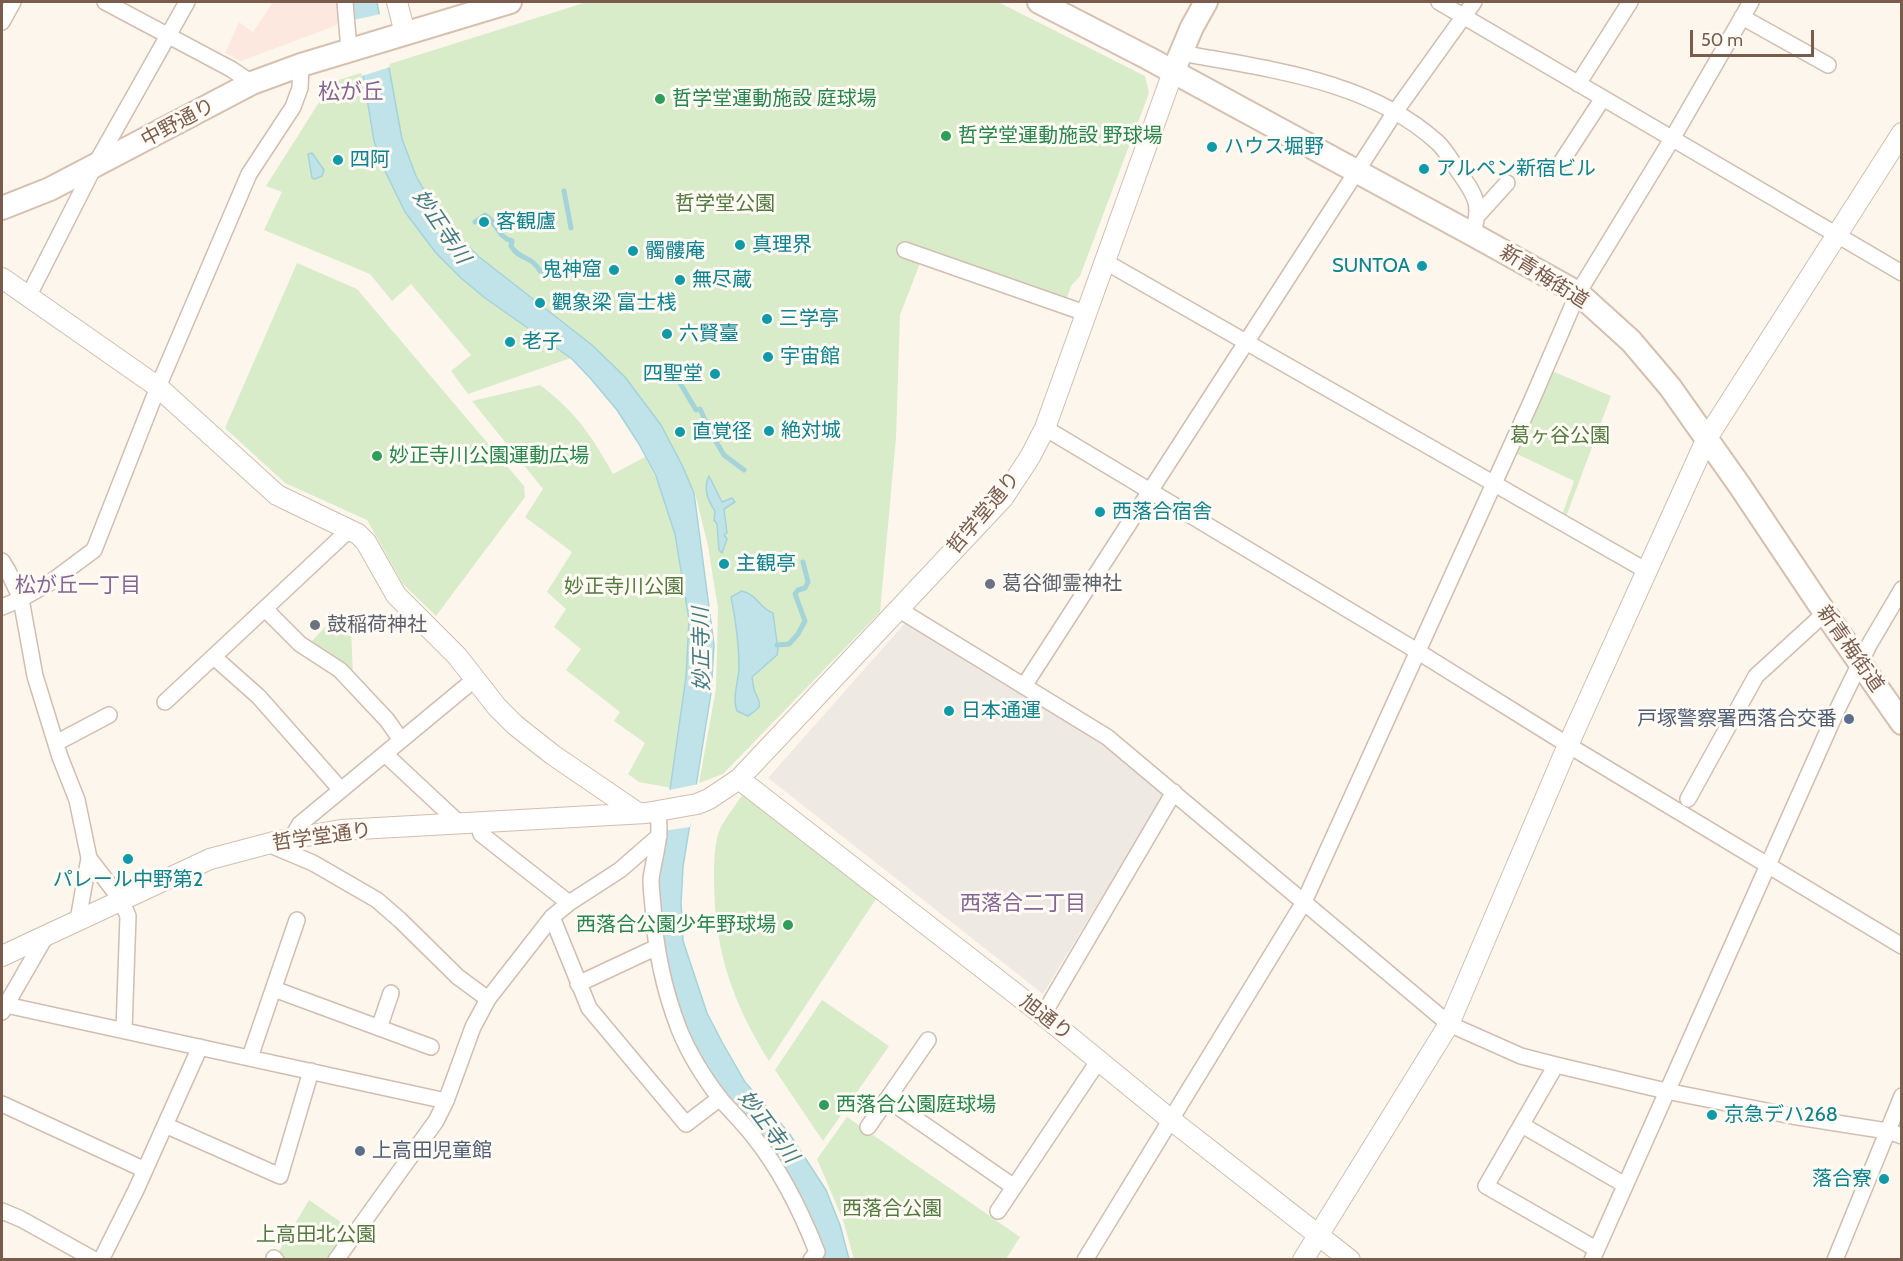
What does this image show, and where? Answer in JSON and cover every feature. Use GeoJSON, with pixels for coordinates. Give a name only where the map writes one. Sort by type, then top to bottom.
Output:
{"type":"FeatureCollection","features":[{"type":"Feature","properties":{"kind":"main road"},"geometry":{"type":"LineString","coordinates":[[396,36],[510,2]]}},
{"type":"Feature","properties":{"kind":"main road","name":"新青梅街道"},"geometry":{"type":"LineString","coordinates":[[1039,2],[1177,62],[1356,172],[1475,224],[1578,293],[1631,341],[1670,387],[1902,723]]}},
{"type":"Feature","properties":{"kind":"main road"},"geometry":{"type":"LineString","coordinates":[[1177,62],[1206,2]]}},
{"type":"Feature","properties":{"kind":"main road","name":"中野通り"},"geometry":{"type":"LineString","coordinates":[[2,208],[50,189],[94,167],[252,83],[301,65],[396,36]]}},
{"type":"Feature","properties":{"kind":"street"},"geometry":{"type":"LineString","coordinates":[[2,22],[13,2]]}},
{"type":"Feature","properties":{"kind":"street"},"geometry":{"type":"LineString","coordinates":[[105,2],[231,69],[252,83]]}},
{"type":"Feature","properties":{"kind":"street"},"geometry":{"type":"LineString","coordinates":[[28,297],[94,167],[187,2]]}},
{"type":"Feature","properties":{"kind":"street"},"geometry":{"type":"LineString","coordinates":[[345,2],[354,49]]}},
{"type":"Feature","properties":{"kind":"street"},"geometry":{"type":"LineString","coordinates":[[396,36],[397,2]]}},
{"type":"Feature","properties":{"kind":"street"},"geometry":{"type":"LineString","coordinates":[[1439,2],[1902,273]]}},
{"type":"Feature","properties":{"kind":"street"},"geometry":{"type":"LineString","coordinates":[[1024,686],[1395,112],[1474,2]]}},
{"type":"Feature","properties":{"kind":"street"},"geometry":{"type":"LineString","coordinates":[[1578,84],[1630,2]]}},
{"type":"Feature","properties":{"kind":"street"},"geometry":{"type":"LineString","coordinates":[[1085,1260],[1304,900],[1531,402],[1578,293],[1672,139],[1751,2]]}},
{"type":"Feature","properties":{"kind":"street"},"geometry":{"type":"LineString","coordinates":[[1742,17],[1828,65]]}},
{"type":"Feature","properties":{"kind":"street"},"geometry":{"type":"LineString","coordinates":[[1177,62],[1276,71],[1335,86],[1395,112],[1438,143],[1476,196],[1475,224]]}},
{"type":"Feature","properties":{"kind":"street","name":"哲学堂通り"},"geometry":{"type":"LineString","coordinates":[[2,956],[210,859],[292,837],[340,830],[469,824],[654,811],[696,804],[709,799],[739,779],[1003,498],[1030,457],[1045,428],[1061,387],[1085,313],[1177,62]]}},
{"type":"Feature","properties":{"kind":"street"},"geometry":{"type":"LineString","coordinates":[[2,607],[21,600],[51,582],[94,550],[158,387],[249,174],[293,107],[300,88],[301,65]]}},
{"type":"Feature","properties":{"kind":"street"},"geometry":{"type":"LineString","coordinates":[[1560,164],[1603,98]]}},
{"type":"Feature","properties":{"kind":"street"},"geometry":{"type":"LineString","coordinates":[[1303,1260],[1449,1024],[1568,745],[1707,438],[1902,133]]}},
{"type":"Feature","properties":{"kind":"street"},"geometry":{"type":"LineString","coordinates":[[1475,224],[1508,183]]}},
{"type":"Feature","properties":{"kind":"street"},"geometry":{"type":"LineString","coordinates":[[905,250],[1085,313]]}},
{"type":"Feature","properties":{"kind":"street"},"geometry":{"type":"LineString","coordinates":[[1104,261],[1647,571]]}},
{"type":"Feature","properties":{"kind":"street"},"geometry":{"type":"LineString","coordinates":[[2,278],[158,387],[277,495],[350,529],[366,543],[396,595],[457,656],[516,726],[553,755],[654,811],[660,822],[651,880],[654,923],[667,996],[680,1032],[697,1064],[720,1098],[755,1138],[789,1188],[816,1257]]}},
{"type":"Feature","properties":{"kind":"street"},"geometry":{"type":"LineString","coordinates":[[1045,428],[1417,651],[1568,745],[1684,806],[1767,865],[1902,946]]}},
{"type":"Feature","properties":{"kind":"street"},"geometry":{"type":"LineString","coordinates":[[165,702],[350,529]]}},
{"type":"Feature","properties":{"kind":"street"},"geometry":{"type":"LineString","coordinates":[[2,561],[21,600],[35,676],[76,800],[89,858],[78,920]]}},
{"type":"Feature","properties":{"kind":"street"},"geometry":{"type":"LineString","coordinates":[[1556,1065],[1486,1186],[1594,1254],[1859,663],[1902,589]]}},
{"type":"Feature","properties":{"kind":"street"},"geometry":{"type":"LineString","coordinates":[[265,609],[300,644],[340,670],[387,720],[401,740]]}},
{"type":"Feature","properties":{"kind":"street"},"geometry":{"type":"LineString","coordinates":[[898,609],[1107,737],[1449,1024],[1521,1056],[1556,1065],[1666,1091],[1894,1133]]}},
{"type":"Feature","properties":{"kind":"street"},"geometry":{"type":"LineString","coordinates":[[1684,806],[1756,676],[1825,613]]}},
{"type":"Feature","properties":{"kind":"street"},"geometry":{"type":"LineString","coordinates":[[214,657],[259,698],[341,790]]}},
{"type":"Feature","properties":{"kind":"street"},"geometry":{"type":"LineString","coordinates":[[292,837],[300,824],[475,679]]}},
{"type":"Feature","properties":{"kind":"street"},"geometry":{"type":"LineString","coordinates":[[56,743],[109,715]]}},
{"type":"Feature","properties":{"kind":"street"},"geometry":{"type":"LineString","coordinates":[[385,754],[569,903]]}},
{"type":"Feature","properties":{"kind":"street","name":"旭通り"},"geometry":{"type":"LineString","coordinates":[[739,779],[1043,1015],[1170,1119],[1350,1260]]}},
{"type":"Feature","properties":{"kind":"street"},"geometry":{"type":"LineString","coordinates":[[1043,1015],[1174,792]]}},
{"type":"Feature","properties":{"kind":"street"},"geometry":{"type":"LineString","coordinates":[[336,1260],[436,1121],[446,1101],[473,1027],[488,999],[552,917],[569,903],[620,870],[659,837]]}},
{"type":"Feature","properties":{"kind":"street"},"geometry":{"type":"LineString","coordinates":[[268,844],[313,863],[376,900],[400,920],[458,977],[488,999]]}},
{"type":"Feature","properties":{"kind":"street"},"geometry":{"type":"LineString","coordinates":[[89,858],[121,900],[128,916],[124,1030]]}},
{"type":"Feature","properties":{"kind":"street"},"geometry":{"type":"LineString","coordinates":[[552,917],[578,984],[590,1008],[686,1124],[720,1098]]}},
{"type":"Feature","properties":{"kind":"street"},"geometry":{"type":"LineString","coordinates":[[250,1058],[297,921]]}},
{"type":"Feature","properties":{"kind":"street"},"geometry":{"type":"LineString","coordinates":[[47,934],[4,1008],[124,1030],[446,1101]]}},
{"type":"Feature","properties":{"kind":"street"},"geometry":{"type":"LineString","coordinates":[[578,984],[657,946]]}},
{"type":"Feature","properties":{"kind":"street"},"geometry":{"type":"LineString","coordinates":[[274,989],[431,1047]]}},
{"type":"Feature","properties":{"kind":"street"},"geometry":{"type":"LineString","coordinates":[[379,1028],[391,993]]}},
{"type":"Feature","properties":{"kind":"street"},"geometry":{"type":"LineString","coordinates":[[868,1127],[928,1041]]}},
{"type":"Feature","properties":{"kind":"street"},"geometry":{"type":"LineString","coordinates":[[101,1260],[145,1170],[200,1047]]}},
{"type":"Feature","properties":{"kind":"street"},"geometry":{"type":"LineString","coordinates":[[998,1211],[1099,1060]]}},
{"type":"Feature","properties":{"kind":"street"},"geometry":{"type":"LineString","coordinates":[[165,1125],[280,1176],[310,1071]]}},
{"type":"Feature","properties":{"kind":"street"},"geometry":{"type":"LineString","coordinates":[[1835,1260],[1894,1133],[1902,1096]]}},
{"type":"Feature","properties":{"kind":"street"},"geometry":{"type":"LineString","coordinates":[[887,1099],[1014,1187]]}},
{"type":"Feature","properties":{"kind":"street"},"geometry":{"type":"LineString","coordinates":[[2,1104],[145,1170]]}},
{"type":"Feature","properties":{"kind":"street"},"geometry":{"type":"LineString","coordinates":[[1521,1125],[1625,1185]]}},
{"type":"Feature","properties":{"kind":"street"},"geometry":{"type":"LineString","coordinates":[[2,1210],[95,1260]]}},
{"type":"Feature","properties":{"kind":"shaded area"},"geometry":{"type":"Polygon","coordinates":[[[273,2],[340,2],[342,16],[335,26],[241,61],[225,53],[239,22],[253,32],[273,2]]]}},
{"type":"Feature","properties":{"kind":"shaded area"},"geometry":{"type":"Polygon","coordinates":[[[906,622],[1100,741],[1164,794],[1043,994],[768,778],[906,622]]]}},
{"type":"Feature","properties":{"kind":"green space","name":"哲学堂公園"},"geometry":{"type":"Polygon","coordinates":[[[587,2],[998,2],[1145,76],[1149,93],[1080,276],[1071,286],[1066,300],[924,253],[900,315],[896,438],[880,612],[723,774],[699,783],[716,688],[718,608],[708,546],[695,493],[667,437],[588,352],[468,394],[451,371],[471,355],[411,284],[392,301],[370,274],[264,230],[282,192],[266,186],[332,82],[587,2]]]}},
{"type":"Feature","properties":{"kind":"green space","name":"妙正寺川公園運動広場"},"geometry":{"type":"Polygon","coordinates":[[[297,263],[357,289],[524,486],[525,497],[436,616],[403,584],[367,520],[285,483],[225,428],[297,263]]]}},
{"type":"Feature","properties":{"kind":"green space","name":"葛ヶ谷公園"},"geometry":{"type":"Polygon","coordinates":[[[1552,371],[1611,396],[1566,517],[1562,515],[1574,481],[1515,453],[1552,371]]]}},
{"type":"Feature","properties":{"kind":"green space","name":"妙正寺川公園"},"geometry":{"type":"Polygon","coordinates":[[[540,385],[582,425],[613,474],[645,457],[662,490],[675,524],[683,558],[687,591],[688,656],[672,788],[639,782],[628,774],[645,743],[614,721],[620,712],[566,670],[581,649],[554,627],[566,609],[547,592],[572,552],[525,517],[543,489],[472,401],[540,385]]]}},
{"type":"Feature","properties":{"kind":"green space"},"geometry":{"type":"Polygon","coordinates":[[[329,623],[335,633],[351,630],[353,675],[307,646],[329,623]]]}},
{"type":"Feature","properties":{"kind":"green space","name":"西落合公園少年野球場"},"geometry":{"type":"Polygon","coordinates":[[[743,794],[876,899],[769,1061],[735,996],[717,929],[715,847],[720,829],[743,794]]]}},
{"type":"Feature","properties":{"kind":"green space","name":"西落合公園庭球場"},"geometry":{"type":"Polygon","coordinates":[[[822,1000],[889,1046],[823,1141],[775,1070],[822,1000]]]}},
{"type":"Feature","properties":{"kind":"green space","name":"西落合公園"},"geometry":{"type":"Polygon","coordinates":[[[847,1117],[1020,1237],[1006,1259],[854,1259],[843,1220],[817,1159],[847,1117]]]}},
{"type":"Feature","properties":{"kind":"green space","name":"上高田北公園"},"geometry":{"type":"Polygon","coordinates":[[[309,1200],[351,1229],[328,1259],[281,1259],[276,1256],[309,1200]]]}},
{"type":"Feature","properties":{"kind":"water","name":"妙正寺川"},"geometry":{"type":"Polygon","coordinates":[[[351,2],[377,2],[402,139],[416,176],[433,206],[478,256],[592,345],[625,377],[661,425],[694,493],[714,645],[711,693],[683,867],[681,903],[683,941],[707,1013],[722,1042],[745,1082],[789,1133],[826,1190],[840,1225],[849,1259],[823,1259],[821,1249],[697,1056],[667,983],[654,881],[665,825],[686,677],[689,620],[675,534],[656,476],[617,410],[572,359],[485,298],[461,278],[436,253],[405,212],[384,169],[374,141],[351,2]]]}},
{"type":"Feature","properties":{"kind":"water"},"geometry":{"type":"Polygon","coordinates":[[[312,153],[324,170],[322,176],[315,179],[312,178],[308,154],[312,153]]]}},
{"type":"Feature","properties":{"kind":"water"},"geometry":{"type":"Polygon","coordinates":[[[709,476],[722,502],[732,498],[735,502],[724,509],[727,533],[724,535],[727,539],[722,553],[719,550],[717,524],[714,520],[715,511],[707,494],[706,485],[709,476]]]}},
{"type":"Feature","properties":{"kind":"water"},"geometry":{"type":"Polygon","coordinates":[[[742,591],[752,595],[773,613],[778,650],[777,655],[752,677],[759,706],[748,716],[737,711],[735,701],[739,660],[731,597],[742,591]]]}},
{"type":"Feature","properties":{"kind":"pier"},"geometry":{"type":"Polygon","coordinates":[[[381,14],[390,67],[362,76],[353,20],[381,14]]]}},
{"type":"Feature","properties":{"kind":"pier"},"geometry":{"type":"Polygon","coordinates":[[[699,784],[690,827],[663,831],[669,790],[699,784]]]}},
{"type":"Feature","properties":{"kind":"waterway"},"geometry":{"type":"LineString","coordinates":[[564,191],[571,228]]}},
{"type":"Feature","properties":{"kind":"waterway"},"geometry":{"type":"LineString","coordinates":[[475,222],[485,215],[503,236],[512,241],[511,246],[518,254],[533,262],[542,271]]}},
{"type":"Feature","properties":{"kind":"waterway"},"geometry":{"type":"LineString","coordinates":[[680,383],[696,410]]}},
{"type":"Feature","properties":{"kind":"waterway"},"geometry":{"type":"LineString","coordinates":[[700,409],[724,455],[744,470]]}},
{"type":"Feature","properties":{"kind":"waterway"},"geometry":{"type":"LineString","coordinates":[[777,645],[789,644],[805,621],[795,594],[798,590],[805,588],[808,582],[803,562]]}},
{"type":"Feature","properties":{"kind":"place","name":"哲学堂運動施設 庭球場"},"geometry":{"type":"Point","coordinates":[660,99]}},
{"type":"Feature","properties":{"kind":"place","name":"哲学堂運動施設 野球場"},"geometry":{"type":"Point","coordinates":[946,136]}},
{"type":"Feature","properties":{"kind":"place","name":"ハウス堀野"},"geometry":{"type":"Point","coordinates":[1212,147]}},
{"type":"Feature","properties":{"kind":"place","name":"四阿"},"geometry":{"type":"Point","coordinates":[338,160]}},
{"type":"Feature","properties":{"kind":"place","name":"アルペン新宿ビル"},"geometry":{"type":"Point","coordinates":[1424,169]}},
{"type":"Feature","properties":{"kind":"place","name":"客観廬"},"geometry":{"type":"Point","coordinates":[484,222]}},
{"type":"Feature","properties":{"kind":"place","name":"真理界"},"geometry":{"type":"Point","coordinates":[740,245]}},
{"type":"Feature","properties":{"kind":"place","name":"髑髏庵"},"geometry":{"type":"Point","coordinates":[633,251]}},
{"type":"Feature","properties":{"kind":"place","name":"SUNTOA"},"geometry":{"type":"Point","coordinates":[1422,266]}},
{"type":"Feature","properties":{"kind":"place","name":"鬼神窟"},"geometry":{"type":"Point","coordinates":[614,270]}},
{"type":"Feature","properties":{"kind":"place","name":"無尽蔵"},"geometry":{"type":"Point","coordinates":[680,280]}},
{"type":"Feature","properties":{"kind":"place","name":"觀象梁 富士桟"},"geometry":{"type":"Point","coordinates":[540,303]}},
{"type":"Feature","properties":{"kind":"place","name":"三学亭"},"geometry":{"type":"Point","coordinates":[767,319]}},
{"type":"Feature","properties":{"kind":"place","name":"六賢臺"},"geometry":{"type":"Point","coordinates":[667,334]}},
{"type":"Feature","properties":{"kind":"place","name":"老子"},"geometry":{"type":"Point","coordinates":[510,342]}},
{"type":"Feature","properties":{"kind":"place","name":"宇宙館"},"geometry":{"type":"Point","coordinates":[768,357]}},
{"type":"Feature","properties":{"kind":"place","name":"四聖堂"},"geometry":{"type":"Point","coordinates":[715,374]}},
{"type":"Feature","properties":{"kind":"place","name":"絶対城"},"geometry":{"type":"Point","coordinates":[769,431]}},
{"type":"Feature","properties":{"kind":"place","name":"直覚径"},"geometry":{"type":"Point","coordinates":[680,432]}},
{"type":"Feature","properties":{"kind":"place","name":"妙正寺川公園運動広場"},"geometry":{"type":"Point","coordinates":[377,456]}},
{"type":"Feature","properties":{"kind":"place","name":"西落合宿舎"},"geometry":{"type":"Point","coordinates":[1100,512]}},
{"type":"Feature","properties":{"kind":"place","name":"主観亭"},"geometry":{"type":"Point","coordinates":[724,564]}},
{"type":"Feature","properties":{"kind":"place","name":"葛谷御霊神社"},"geometry":{"type":"Point","coordinates":[990,584]}},
{"type":"Feature","properties":{"kind":"place","name":"鼓稲荷神社"},"geometry":{"type":"Point","coordinates":[315,625]}},
{"type":"Feature","properties":{"kind":"place","name":"日本通運"},"geometry":{"type":"Point","coordinates":[949,711]}},
{"type":"Feature","properties":{"kind":"place","name":"戸塚警察署西落合交番"},"geometry":{"type":"Point","coordinates":[1849,719]}},
{"type":"Feature","properties":{"kind":"place","name":"パレール中野第2"},"geometry":{"type":"Point","coordinates":[128,859]}},
{"type":"Feature","properties":{"kind":"place","name":"西落合公園少年野球場"},"geometry":{"type":"Point","coordinates":[788,925]}},
{"type":"Feature","properties":{"kind":"place","name":"西落合公園庭球場"},"geometry":{"type":"Point","coordinates":[824,1105]}},
{"type":"Feature","properties":{"kind":"place","name":"京急デハ268"},"geometry":{"type":"Point","coordinates":[1712,1115]}},
{"type":"Feature","properties":{"kind":"place","name":"上高田児童館"},"geometry":{"type":"Point","coordinates":[360,1151]}},
{"type":"Feature","properties":{"kind":"place","name":"落合寮"},"geometry":{"type":"Point","coordinates":[1884,1179]}},
{"type":"Feature","properties":{"kind":"district","name":"松が丘"},"geometry":{"type":"Point","coordinates":[351,93]}},
{"type":"Feature","properties":{"kind":"district","name":"松が丘一丁目"},"geometry":{"type":"Point","coordinates":[78,586]}},
{"type":"Feature","properties":{"kind":"district","name":"西落合二丁目"},"geometry":{"type":"Point","coordinates":[1023,904]}}]}
